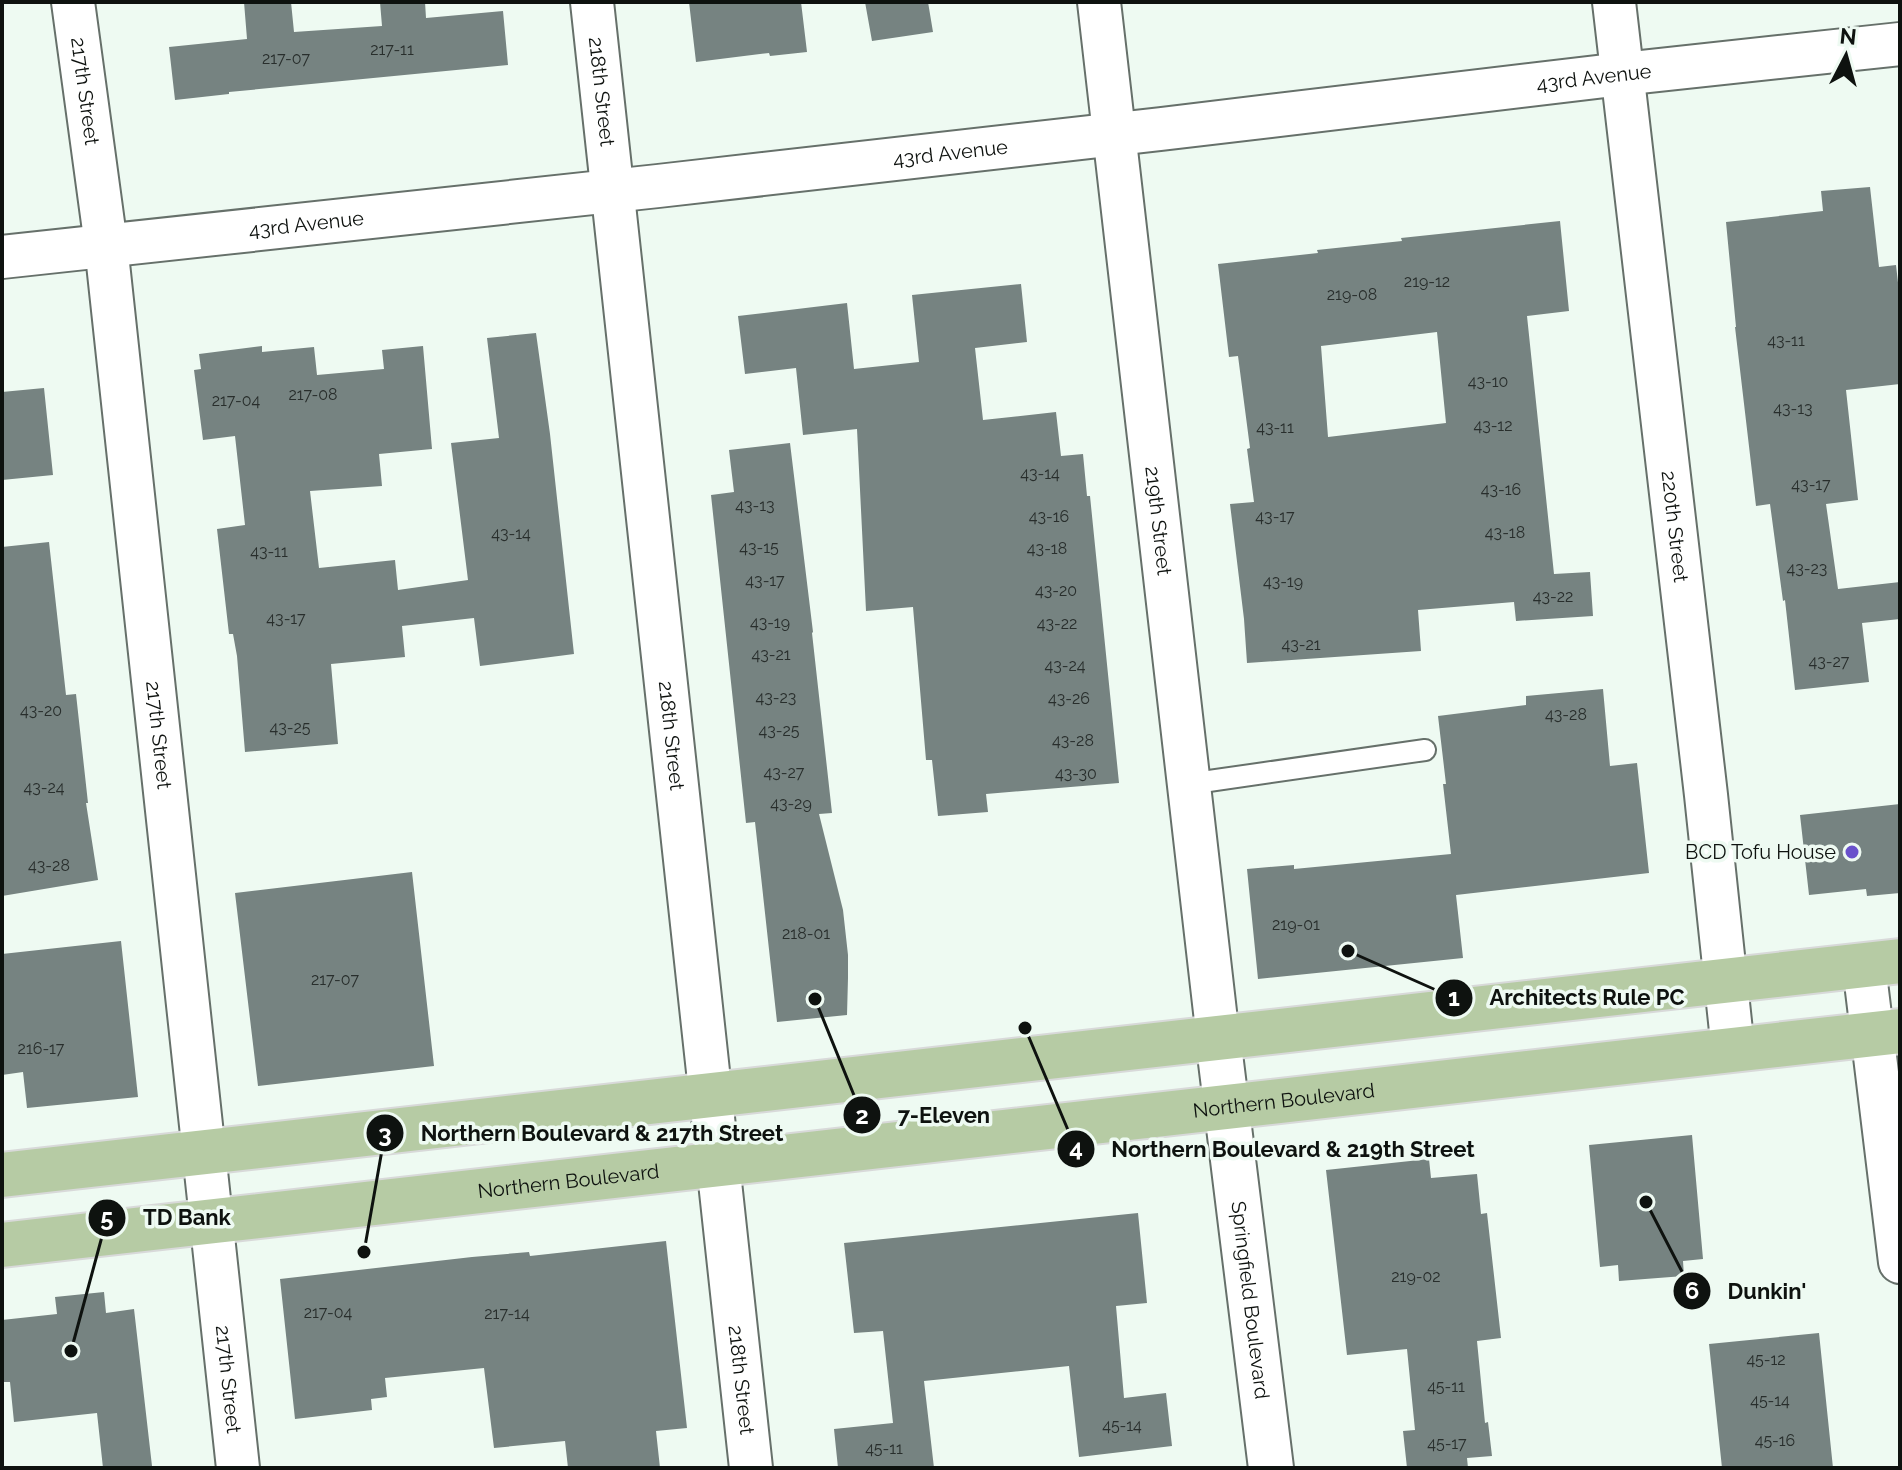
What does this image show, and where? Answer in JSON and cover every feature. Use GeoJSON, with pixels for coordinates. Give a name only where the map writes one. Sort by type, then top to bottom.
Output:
{"type":"FeatureCollection","features":[{"type":"Feature","properties":{"kind":"main road"},"geometry":{"type":"LineString","coordinates":[[2,1175],[1882,964]]}},
{"type":"Feature","properties":{"kind":"main road","name":"Northern Boulevard"},"geometry":{"type":"LineString","coordinates":[[2,1245],[1886,1033]]}},
{"type":"Feature","properties":{"kind":"main road","name":"Springfield Boulevard"},"geometry":{"type":"LineString","coordinates":[[1218,1038],[1271,1468]]}},
{"type":"Feature","properties":{"kind":"street","name":"217th Street"},"geometry":{"type":"LineString","coordinates":[[73,2],[106,245],[238,1468]]}},
{"type":"Feature","properties":{"kind":"street","name":"218th Street"},"geometry":{"type":"LineString","coordinates":[[592,2],[751,1468]]}},
{"type":"Feature","properties":{"kind":"street","name":"219th Street"},"geometry":{"type":"LineString","coordinates":[[1099,2],[1218,1038]]}},
{"type":"Feature","properties":{"kind":"street","name":"220th Street"},"geometry":{"type":"LineString","coordinates":[[1614,2],[1733,1050]]}},
{"type":"Feature","properties":{"kind":"street","name":"43rd Avenue"},"geometry":{"type":"LineString","coordinates":[[2,257],[1900,44]]}},
{"type":"Feature","properties":{"kind":"street"},"geometry":{"type":"LineString","coordinates":[[1882,964],[1900,1262]]}},
{"type":"Feature","properties":{"kind":"lane"},"geometry":{"type":"LineString","coordinates":[[1188,784],[1425,750]]}},
{"type":"Feature","properties":{"kind":"building"},"geometry":{"type":"Polygon","coordinates":[[[244,2],[291,2],[294,32],[382,26],[380,2],[425,2],[426,18],[503,11],[508,65],[175,100],[169,47],[247,39],[244,2]]]}},
{"type":"Feature","properties":{"kind":"building"},"geometry":{"type":"Polygon","coordinates":[[[689,2],[801,2],[807,52],[770,56],[769,53],[696,62],[689,2]]]}},
{"type":"Feature","properties":{"kind":"building"},"geometry":{"type":"Polygon","coordinates":[[[865,2],[928,2],[933,32],[872,41],[865,2]]]}},
{"type":"Feature","properties":{"kind":"building"},"geometry":{"type":"Polygon","coordinates":[[[1870,187],[1879,267],[1896,265],[1900,300],[1900,384],[1846,390],[1858,500],[1826,504],[1838,589],[1900,582],[1900,619],[1862,623],[1869,682],[1795,690],[1770,504],[1756,506],[1726,222],[1823,211],[1821,191],[1870,187]]]}},
{"type":"Feature","properties":{"kind":"building"},"geometry":{"type":"Polygon","coordinates":[[[1560,221],[1569,311],[1527,316],[1554,574],[1590,572],[1593,616],[1516,621],[1514,602],[1418,610],[1421,651],[1247,663],[1230,504],[1254,502],[1238,356],[1229,357],[1218,264],[1318,253],[1317,250],[1402,241],[1401,238],[1560,221]],[[1437,332],[1321,346],[1328,437],[1446,423],[1437,332]]]}},
{"type":"Feature","properties":{"kind":"building"},"geometry":{"type":"Polygon","coordinates":[[[1021,284],[1027,342],[975,348],[983,420],[1056,412],[1061,456],[1083,454],[1119,783],[986,794],[988,812],[938,816],[932,760],[926,760],[913,607],[866,611],[857,429],[803,435],[796,368],[745,374],[738,316],[847,303],[854,369],[919,362],[912,295],[1021,284]]]}},
{"type":"Feature","properties":{"kind":"building"},"geometry":{"type":"Polygon","coordinates":[[[536,333],[574,654],[480,666],[474,618],[402,626],[405,657],[331,664],[338,744],[245,752],[237,656],[233,634],[229,634],[217,529],[245,525],[235,436],[203,440],[194,370],[201,369],[199,354],[262,346],[262,352],[314,347],[317,375],[384,369],[382,350],[423,346],[432,449],[379,454],[382,486],[310,491],[319,568],[395,560],[398,590],[468,580],[451,443],[499,438],[487,338],[536,333]]]}},
{"type":"Feature","properties":{"kind":"building"},"geometry":{"type":"Polygon","coordinates":[[[44,388],[53,475],[2,480],[2,392],[44,388]]]}},
{"type":"Feature","properties":{"kind":"building"},"geometry":{"type":"Polygon","coordinates":[[[790,443],[832,813],[819,814],[843,910],[848,978],[847,1015],[777,1022],[755,822],[746,823],[711,495],[734,492],[729,450],[790,443]]]}},
{"type":"Feature","properties":{"kind":"building"},"geometry":{"type":"Polygon","coordinates":[[[49,542],[66,695],[76,694],[86,803],[98,880],[2,896],[2,547],[49,542]]]}},
{"type":"Feature","properties":{"kind":"building"},"geometry":{"type":"Polygon","coordinates":[[[1603,689],[1610,766],[1637,763],[1649,873],[1456,895],[1463,958],[1258,979],[1247,869],[1294,865],[1294,869],[1451,854],[1438,716],[1526,705],[1526,696],[1603,689]]]}},
{"type":"Feature","properties":{"kind":"building","name":"BCD Tofu House"},"geometry":{"type":"Polygon","coordinates":[[[1900,804],[1900,893],[1867,896],[1866,889],[1809,895],[1800,815],[1900,804]]]}},
{"type":"Feature","properties":{"kind":"building"},"geometry":{"type":"Polygon","coordinates":[[[412,872],[434,1066],[258,1086],[235,893],[412,872]]]}},
{"type":"Feature","properties":{"kind":"building"},"geometry":{"type":"Polygon","coordinates":[[[121,941],[138,1097],[27,1108],[23,1072],[2,1075],[2,954],[121,941]]]}},
{"type":"Feature","properties":{"kind":"building"},"geometry":{"type":"Polygon","coordinates":[[[1692,1135],[1703,1259],[1683,1261],[1684,1276],[1619,1281],[1618,1265],[1600,1267],[1589,1145],[1692,1135]]]}},
{"type":"Feature","properties":{"kind":"building"},"geometry":{"type":"Polygon","coordinates":[[[1429,1159],[1431,1178],[1477,1174],[1481,1214],[1487,1213],[1501,1338],[1477,1341],[1485,1423],[1488,1422],[1492,1456],[1467,1458],[1468,1468],[1407,1468],[1403,1431],[1415,1430],[1407,1349],[1347,1355],[1326,1170],[1429,1159]]]}},
{"type":"Feature","properties":{"kind":"building"},"geometry":{"type":"Polygon","coordinates":[[[1138,1213],[1147,1303],[1116,1306],[1124,1398],[1166,1393],[1172,1446],[1079,1457],[1069,1366],[924,1381],[934,1468],[838,1468],[834,1429],[893,1423],[883,1331],[854,1333],[844,1243],[1138,1213]]]}},
{"type":"Feature","properties":{"kind":"building"},"geometry":{"type":"Polygon","coordinates":[[[666,1241],[687,1428],[656,1431],[660,1468],[568,1468],[565,1441],[494,1448],[484,1368],[385,1378],[387,1397],[371,1399],[372,1410],[295,1419],[280,1279],[472,1257],[529,1252],[530,1256],[666,1241]]]}},
{"type":"Feature","properties":{"kind":"building"},"geometry":{"type":"Polygon","coordinates":[[[104,1292],[106,1313],[134,1309],[152,1466],[103,1468],[97,1413],[14,1422],[10,1382],[2,1382],[2,1320],[57,1314],[55,1297],[104,1292]]]}},
{"type":"Feature","properties":{"kind":"building"},"geometry":{"type":"Polygon","coordinates":[[[1819,1333],[1833,1468],[1722,1468],[1709,1344],[1819,1333]]]}},
{"type":"Feature","properties":{"kind":"place","name":"BCD Tofu House"},"geometry":{"type":"Point","coordinates":[1852,852]}},
{"type":"Feature","properties":{"kind":"place","name":"Architects Rule PC"},"geometry":{"type":"Point","coordinates":[1348,951]}},
{"type":"Feature","properties":{"kind":"place","name":"7-Eleven"},"geometry":{"type":"Point","coordinates":[815,999]}},
{"type":"Feature","properties":{"kind":"place","name":"Northern Boulevard & 219th Street"},"geometry":{"type":"Point","coordinates":[1025,1028]}},
{"type":"Feature","properties":{"kind":"place","name":"Dunkin'"},"geometry":{"type":"Point","coordinates":[1646,1202]}},
{"type":"Feature","properties":{"kind":"place","name":"Northern Boulevard & 217th Street"},"geometry":{"type":"Point","coordinates":[364,1252]}},
{"type":"Feature","properties":{"kind":"place","name":"TD Bank"},"geometry":{"type":"Point","coordinates":[71,1351]}}]}
